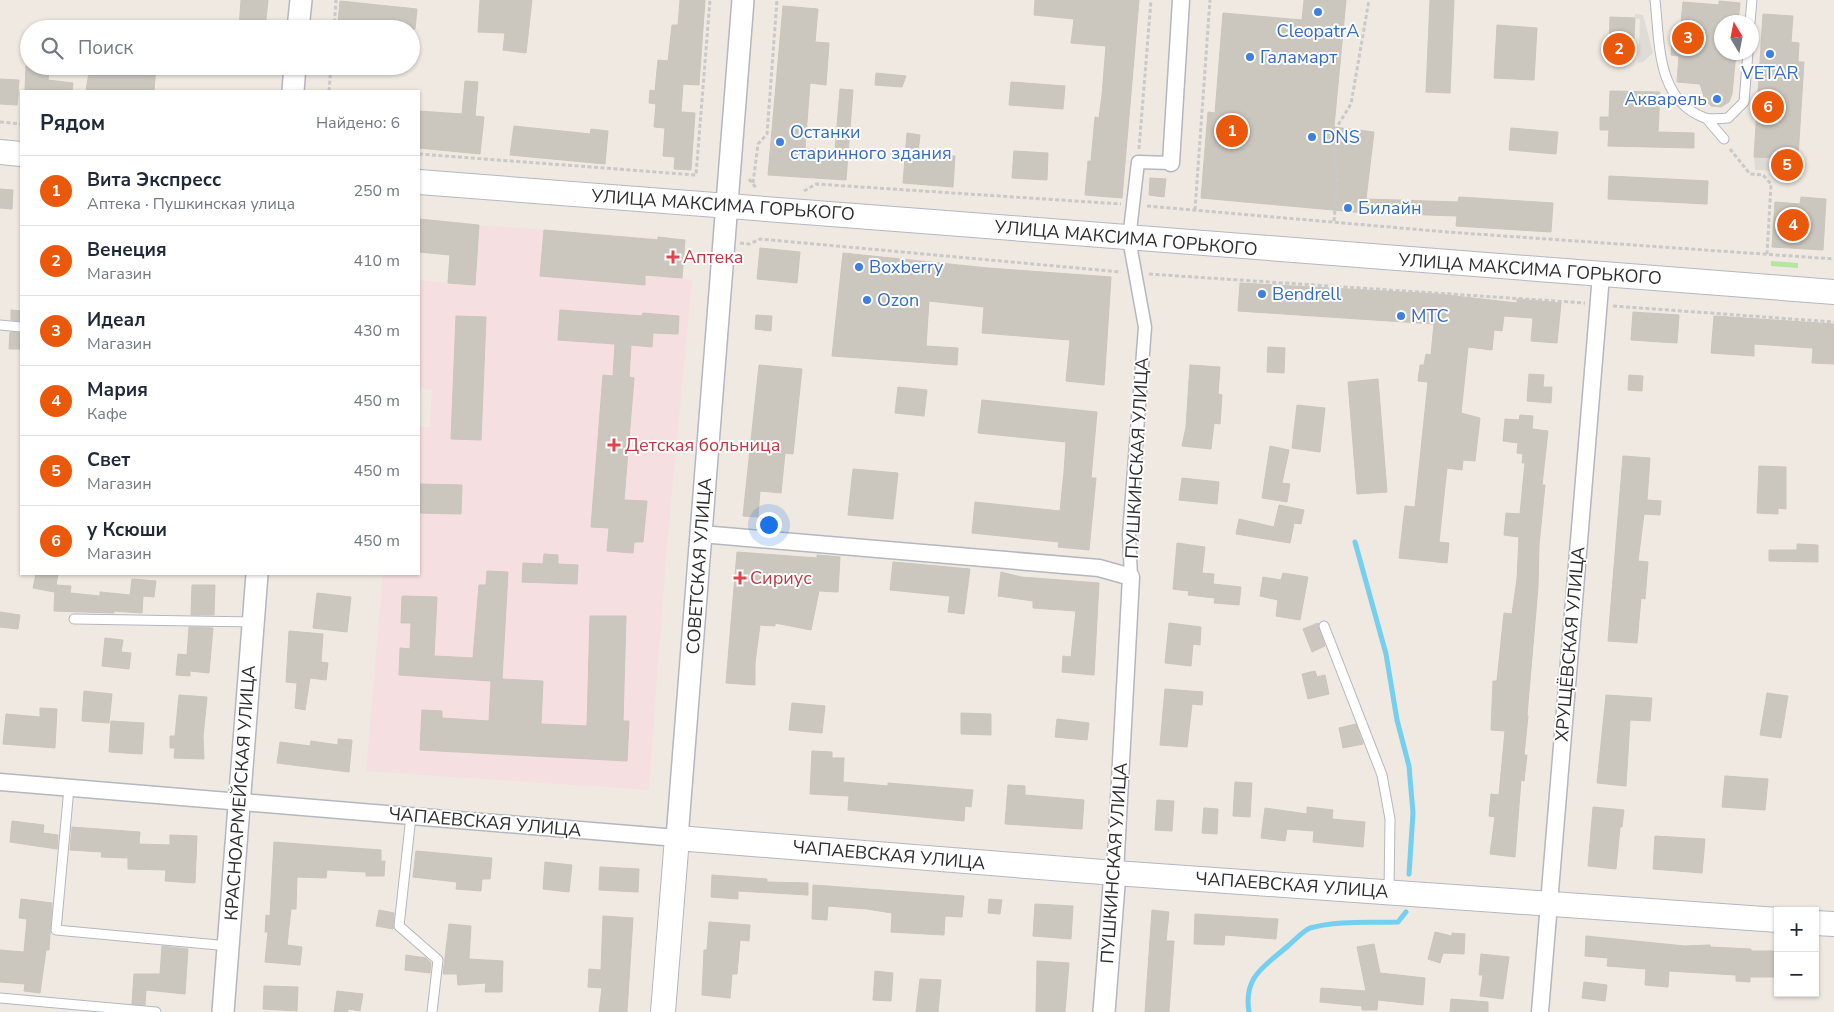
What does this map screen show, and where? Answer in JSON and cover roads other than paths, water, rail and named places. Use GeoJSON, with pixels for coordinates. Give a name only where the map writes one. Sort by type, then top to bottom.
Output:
{"type":"FeatureCollection","features":[{"type":"Feature","properties":{"kind":"main road"},"geometry":{"type":"LineString","coordinates":[[0,152],[20,154]]}},
{"type":"Feature","properties":{"kind":"main road","name":"УЛИЦА МАКСИМА ГОРЬКОГО"},"geometry":{"type":"LineString","coordinates":[[420,182],[727,204],[1129,239],[1834,292]]}},
{"type":"Feature","properties":{"kind":"main road","name":"ЧАПАЕВСКАЯ УЛИЦА"},"geometry":{"type":"LineString","coordinates":[[678,838],[1114,873],[1548,902],[1774,920]]}},
{"type":"Feature","properties":{"kind":"main road","name":"СОВЕТСКАЯ УЛИЦА"},"geometry":{"type":"LineString","coordinates":[[663,1012],[678,838]]}},
{"type":"Feature","properties":{"kind":"main road"},"geometry":{"type":"LineString","coordinates":[[1819,923],[1834,924]]}},
{"type":"Feature","properties":{"kind":"street"},"geometry":{"type":"LineString","coordinates":[[299,20],[301,0]]}},
{"type":"Feature","properties":{"kind":"street","name":"СОВЕТСКАЯ УЛИЦА"},"geometry":{"type":"LineString","coordinates":[[678,838],[743,0]]}},
{"type":"Feature","properties":{"kind":"street"},"geometry":{"type":"LineString","coordinates":[[1171,163],[1181,0]]}},
{"type":"Feature","properties":{"kind":"street"},"geometry":{"type":"LineString","coordinates":[[293,90],[294,75]]}},
{"type":"Feature","properties":{"kind":"street","name":"ПУШКИНСКАЯ УЛИЦА"},"geometry":{"type":"LineString","coordinates":[[1104,1012],[1131,577],[1129,535],[1145,328],[1129,239],[1138,162],[1171,163]]}},
{"type":"Feature","properties":{"kind":"street","name":"ХРУЩЁВСКАЯ УЛИЦА"},"geometry":{"type":"LineString","coordinates":[[1540,1012],[1601,275]]}},
{"type":"Feature","properties":{"kind":"street"},"geometry":{"type":"LineString","coordinates":[[701,534],[1099,568],[1131,577]]}},
{"type":"Feature","properties":{"kind":"street","name":"КРАСНОАРМЕЙСКАЯ УЛИЦА"},"geometry":{"type":"LineString","coordinates":[[223,1012],[257,575]]}},
{"type":"Feature","properties":{"kind":"street","name":"ЧАПАЕВСКАЯ УЛИЦА"},"geometry":{"type":"LineString","coordinates":[[0,782],[678,838]]}},
{"type":"Feature","properties":{"kind":"lane"},"geometry":{"type":"LineString","coordinates":[[1655,0],[1664,74],[1678,102],[1706,118],[1724,139]]}},
{"type":"Feature","properties":{"kind":"lane"},"geometry":{"type":"LineString","coordinates":[[1751,15],[1752,0]]}},
{"type":"Feature","properties":{"kind":"lane"},"geometry":{"type":"LineString","coordinates":[[1706,118],[1728,118],[1744,102],[1747,60]]}},
{"type":"Feature","properties":{"kind":"lane"},"geometry":{"type":"LineString","coordinates":[[0,325],[20,327]]}},
{"type":"Feature","properties":{"kind":"lane"},"geometry":{"type":"LineString","coordinates":[[74,619],[254,622]]}},
{"type":"Feature","properties":{"kind":"lane"},"geometry":{"type":"LineString","coordinates":[[1324,626],[1382,774],[1390,819],[1389,891]]}},
{"type":"Feature","properties":{"kind":"lane"},"geometry":{"type":"LineString","coordinates":[[69,788],[56,930],[229,946]]}},
{"type":"Feature","properties":{"kind":"lane"},"geometry":{"type":"LineString","coordinates":[[411,816],[399,926],[438,960],[434,1009],[432,1012]]}},
{"type":"Feature","properties":{"kind":"lane"},"geometry":{"type":"LineString","coordinates":[[0,998],[156,1012]]}},
{"type":"Feature","properties":{"kind":"waterway"},"geometry":{"type":"LineString","coordinates":[[1355,542],[1386,654],[1397,720],[1409,766],[1413,813],[1409,874]]}},
{"type":"Feature","properties":{"kind":"waterway"},"geometry":{"type":"LineString","coordinates":[[1249,1012],[1249,989],[1258,973],[1307,929],[1321,925],[1343,923],[1398,922],[1406,912]]}},
{"type":"Feature","properties":{"kind":"place","name":"CleopatrA"},"geometry":{"type":"Point","coordinates":[1318,12]}},
{"type":"Feature","properties":{"kind":"place","name":"Идеал"},"geometry":{"type":"Point","coordinates":[1688,38]}},
{"type":"Feature","properties":{"kind":"place","name":"Венеция"},"geometry":{"type":"Point","coordinates":[1619,49]}},
{"type":"Feature","properties":{"kind":"place","name":"VETAR"},"geometry":{"type":"Point","coordinates":[1770,54]}},
{"type":"Feature","properties":{"kind":"place","name":"Галамарт"},"geometry":{"type":"Point","coordinates":[1250,57]}},
{"type":"Feature","properties":{"kind":"place","name":"Акварель"},"geometry":{"type":"Point","coordinates":[1717,99]}},
{"type":"Feature","properties":{"kind":"place","name":"у Ксюши"},"geometry":{"type":"Point","coordinates":[1768,107]}},
{"type":"Feature","properties":{"kind":"place","name":"Вита Экспресс"},"geometry":{"type":"Point","coordinates":[1232,131]}},
{"type":"Feature","properties":{"kind":"place","name":"DNS"},"geometry":{"type":"Point","coordinates":[1312,137]}},
{"type":"Feature","properties":{"kind":"place","name":"Останки старинного здания"},"geometry":{"type":"Point","coordinates":[780,142]}},
{"type":"Feature","properties":{"kind":"place","name":"Свет"},"geometry":{"type":"Point","coordinates":[1787,165]}},
{"type":"Feature","properties":{"kind":"place","name":"Билайн"},"geometry":{"type":"Point","coordinates":[1348,208]}},
{"type":"Feature","properties":{"kind":"place","name":"Мария"},"geometry":{"type":"Point","coordinates":[1793,225]}},
{"type":"Feature","properties":{"kind":"place","name":"Аптека"},"geometry":{"type":"Point","coordinates":[673,257]}},
{"type":"Feature","properties":{"kind":"place","name":"Boxberry"},"geometry":{"type":"Point","coordinates":[859,267]}},
{"type":"Feature","properties":{"kind":"place","name":"Bendrell"},"geometry":{"type":"Point","coordinates":[1262,294]}},
{"type":"Feature","properties":{"kind":"place","name":"Ozon"},"geometry":{"type":"Point","coordinates":[867,300]}},
{"type":"Feature","properties":{"kind":"place","name":"МТС"},"geometry":{"type":"Point","coordinates":[1401,316]}},
{"type":"Feature","properties":{"kind":"place","name":"Детская больница"},"geometry":{"type":"Point","coordinates":[614,445]}},
{"type":"Feature","properties":{"kind":"place","name":"Сириус"},"geometry":{"type":"Point","coordinates":[740,578]}}]}
